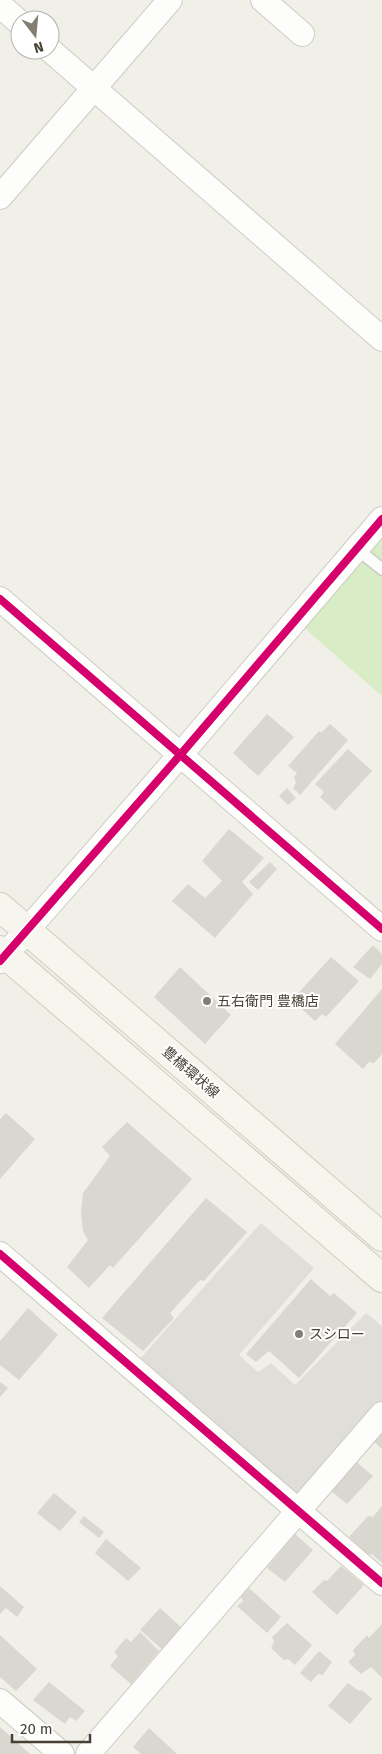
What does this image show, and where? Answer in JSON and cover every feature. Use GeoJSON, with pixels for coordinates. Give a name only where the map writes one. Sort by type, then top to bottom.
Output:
{"type":"FeatureCollection","features":[{"type":"Feature","properties":{"kind":"main road","name":"豊橋環状線"},"geometry":{"type":"LineString","coordinates":[[0,908],[382,1237]]}},
{"type":"Feature","properties":{"kind":"main road"},"geometry":{"type":"LineString","coordinates":[[2,955],[382,1278]]}},
{"type":"Feature","properties":{"kind":"street"},"geometry":{"type":"LineString","coordinates":[[0,197],[170,0]]}},
{"type":"Feature","properties":{"kind":"street"},"geometry":{"type":"LineString","coordinates":[[263,0],[302,34]]}},
{"type":"Feature","properties":{"kind":"street"},"geometry":{"type":"LineString","coordinates":[[0,5],[10,14]]}},
{"type":"Feature","properties":{"kind":"street"},"geometry":{"type":"LineString","coordinates":[[60,59],[382,339]]}},
{"type":"Feature","properties":{"kind":"street"},"geometry":{"type":"LineString","coordinates":[[2,955],[27,930],[181,754],[382,519]]}},
{"type":"Feature","properties":{"kind":"street"},"geometry":{"type":"LineString","coordinates":[[0,599],[382,929]]}},
{"type":"Feature","properties":{"kind":"street"},"geometry":{"type":"LineString","coordinates":[[0,1254],[382,1583]]}},
{"type":"Feature","properties":{"kind":"street"},"geometry":{"type":"LineString","coordinates":[[88,1754],[382,1414]]}},
{"type":"Feature","properties":{"kind":"street"},"geometry":{"type":"LineString","coordinates":[[0,1701],[62,1754]]}},
{"type":"Feature","properties":{"kind":"lane"},"geometry":{"type":"LineString","coordinates":[[357,549],[382,569]]}},
{"type":"Feature","properties":{"kind":"green space"},"geometry":{"type":"Polygon","coordinates":[[[382,531],[382,696],[301,625],[382,531]]]}},
{"type":"Feature","properties":{"kind":"shaded area"},"geometry":{"type":"Polygon","coordinates":[[[261,1223],[314,1268],[239,1355],[258,1372],[271,1363],[295,1385],[366,1313],[382,1326],[382,1402],[299,1497],[137,1362],[261,1223]]]}},
{"type":"Feature","properties":{"kind":"building"},"geometry":{"type":"Polygon","coordinates":[[[267,714],[294,737],[258,776],[233,753],[267,714]]]}},
{"type":"Feature","properties":{"kind":"building"},"geometry":{"type":"Polygon","coordinates":[[[330,724],[348,740],[300,795],[293,788],[296,783],[294,777],[297,773],[288,766],[319,731],[322,732],[330,724]]]}},
{"type":"Feature","properties":{"kind":"building"},"geometry":{"type":"Polygon","coordinates":[[[348,749],[372,771],[335,811],[320,797],[324,792],[315,784],[348,749]]]}},
{"type":"Feature","properties":{"kind":"building"},"geometry":{"type":"Polygon","coordinates":[[[287,788],[296,798],[288,805],[279,796],[287,788]]]}},
{"type":"Feature","properties":{"kind":"building"},"geometry":{"type":"Polygon","coordinates":[[[229,829],[264,858],[242,882],[253,894],[215,938],[172,901],[188,884],[205,898],[222,881],[202,861],[229,829]]]}},
{"type":"Feature","properties":{"kind":"building"},"geometry":{"type":"Polygon","coordinates":[[[270,862],[277,869],[258,890],[249,882],[270,862]]]}},
{"type":"Feature","properties":{"kind":"building"},"geometry":{"type":"Polygon","coordinates":[[[373,945],[382,954],[382,964],[370,979],[353,967],[373,945]]]}},
{"type":"Feature","properties":{"kind":"building"},"geometry":{"type":"Polygon","coordinates":[[[331,957],[359,981],[326,1017],[322,1014],[315,1021],[292,1000],[331,957]]]}},
{"type":"Feature","properties":{"kind":"building"},"geometry":{"type":"Polygon","coordinates":[[[180,967],[231,1015],[205,1044],[154,997],[180,967]]]}},
{"type":"Feature","properties":{"kind":"building"},"geometry":{"type":"Polygon","coordinates":[[[382,989],[382,1054],[374,1063],[369,1062],[363,1069],[335,1044],[382,989]]]}},
{"type":"Feature","properties":{"kind":"building"},"geometry":{"type":"Polygon","coordinates":[[[6,1113],[35,1139],[0,1179],[0,1119],[6,1113]]]}},
{"type":"Feature","properties":{"kind":"building"},"geometry":{"type":"Polygon","coordinates":[[[127,1122],[192,1179],[113,1268],[110,1265],[89,1288],[67,1267],[88,1240],[83,1231],[81,1213],[83,1193],[110,1156],[102,1147],[127,1122]]]}},
{"type":"Feature","properties":{"kind":"building"},"geometry":{"type":"Polygon","coordinates":[[[206,1198],[247,1232],[204,1281],[200,1280],[170,1313],[174,1318],[143,1351],[102,1318],[206,1198]]]}},
{"type":"Feature","properties":{"kind":"building"},"geometry":{"type":"Polygon","coordinates":[[[311,1279],[330,1296],[334,1293],[357,1313],[299,1378],[269,1351],[256,1362],[246,1354],[311,1279]]]}},
{"type":"Feature","properties":{"kind":"building"},"geometry":{"type":"Polygon","coordinates":[[[28,1308],[58,1335],[19,1380],[0,1365],[0,1341],[28,1308]]]}},
{"type":"Feature","properties":{"kind":"building"},"geometry":{"type":"Polygon","coordinates":[[[0,1382],[8,1388],[0,1397],[0,1382]]]}},
{"type":"Feature","properties":{"kind":"building"},"geometry":{"type":"Polygon","coordinates":[[[382,1433],[382,1449],[374,1442],[382,1433]]]}},
{"type":"Feature","properties":{"kind":"building"},"geometry":{"type":"Polygon","coordinates":[[[354,1460],[373,1476],[347,1504],[329,1489],[354,1460]]]}},
{"type":"Feature","properties":{"kind":"building"},"geometry":{"type":"Polygon","coordinates":[[[54,1493],[77,1512],[60,1531],[37,1513],[54,1493]]]}},
{"type":"Feature","properties":{"kind":"building"},"geometry":{"type":"Polygon","coordinates":[[[382,1506],[382,1563],[372,1554],[368,1555],[349,1537],[368,1516],[373,1517],[382,1506]]]}},
{"type":"Feature","properties":{"kind":"building"},"geometry":{"type":"Polygon","coordinates":[[[84,1516],[104,1532],[99,1538],[79,1522],[84,1516]]]}},
{"type":"Feature","properties":{"kind":"building"},"geometry":{"type":"Polygon","coordinates":[[[295,1534],[313,1550],[285,1582],[267,1568],[295,1534]]]}},
{"type":"Feature","properties":{"kind":"building"},"geometry":{"type":"Polygon","coordinates":[[[106,1539],[141,1568],[128,1581],[95,1553],[106,1539]]]}},
{"type":"Feature","properties":{"kind":"building"},"geometry":{"type":"Polygon","coordinates":[[[341,1566],[364,1585],[337,1615],[312,1592],[324,1580],[327,1581],[341,1566]]]}},
{"type":"Feature","properties":{"kind":"building"},"geometry":{"type":"Polygon","coordinates":[[[0,1586],[24,1607],[17,1617],[6,1608],[0,1614],[0,1586]]]}},
{"type":"Feature","properties":{"kind":"building"},"geometry":{"type":"Polygon","coordinates":[[[249,1588],[281,1617],[267,1633],[237,1606],[243,1601],[240,1596],[249,1588]]]}},
{"type":"Feature","properties":{"kind":"building"},"geometry":{"type":"Polygon","coordinates":[[[160,1608],[182,1628],[163,1650],[140,1630],[160,1608]]]}},
{"type":"Feature","properties":{"kind":"building"},"geometry":{"type":"Polygon","coordinates":[[[287,1623],[312,1645],[295,1665],[288,1659],[284,1660],[271,1648],[274,1642],[272,1637],[287,1623]]]}},
{"type":"Feature","properties":{"kind":"building"},"geometry":{"type":"Polygon","coordinates":[[[382,1624],[382,1678],[371,1667],[361,1674],[348,1662],[355,1655],[353,1650],[367,1635],[369,1638],[382,1624]]]}},
{"type":"Feature","properties":{"kind":"building"},"geometry":{"type":"Polygon","coordinates":[[[140,1632],[159,1651],[131,1684],[110,1666],[118,1656],[114,1652],[126,1638],[131,1642],[140,1632]]]}},
{"type":"Feature","properties":{"kind":"building"},"geometry":{"type":"Polygon","coordinates":[[[0,1635],[37,1669],[16,1691],[0,1677],[0,1635]]]}},
{"type":"Feature","properties":{"kind":"building"},"geometry":{"type":"Polygon","coordinates":[[[319,1651],[332,1662],[323,1675],[318,1674],[311,1682],[300,1673],[319,1651]]]}},
{"type":"Feature","properties":{"kind":"building"},"geometry":{"type":"Polygon","coordinates":[[[49,1682],[85,1711],[76,1721],[70,1717],[65,1724],[33,1700],[49,1682]]]}},
{"type":"Feature","properties":{"kind":"building"},"geometry":{"type":"Polygon","coordinates":[[[348,1683],[359,1691],[362,1690],[372,1699],[350,1724],[328,1706],[348,1683]]]}},
{"type":"Feature","properties":{"kind":"building"},"geometry":{"type":"Polygon","coordinates":[[[0,1727],[30,1754],[0,1754],[0,1727]]]}},
{"type":"Feature","properties":{"kind":"building"},"geometry":{"type":"Polygon","coordinates":[[[149,1728],[177,1754],[141,1754],[133,1747],[149,1728]]]}},
{"type":"Feature","properties":{"kind":"cycle path"},"geometry":{"type":"LineString","coordinates":[[0,961],[181,754],[382,519]]}},
{"type":"Feature","properties":{"kind":"cycle path"},"geometry":{"type":"LineString","coordinates":[[0,599],[382,929]]}},
{"type":"Feature","properties":{"kind":"cycle path"},"geometry":{"type":"LineString","coordinates":[[0,1254],[382,1583]]}},
{"type":"Feature","properties":{"kind":"place","name":"五右衛門 豊橋店"},"geometry":{"type":"Point","coordinates":[207,1001]}},
{"type":"Feature","properties":{"kind":"place","name":"スシロー"},"geometry":{"type":"Point","coordinates":[299,1334]}}]}
